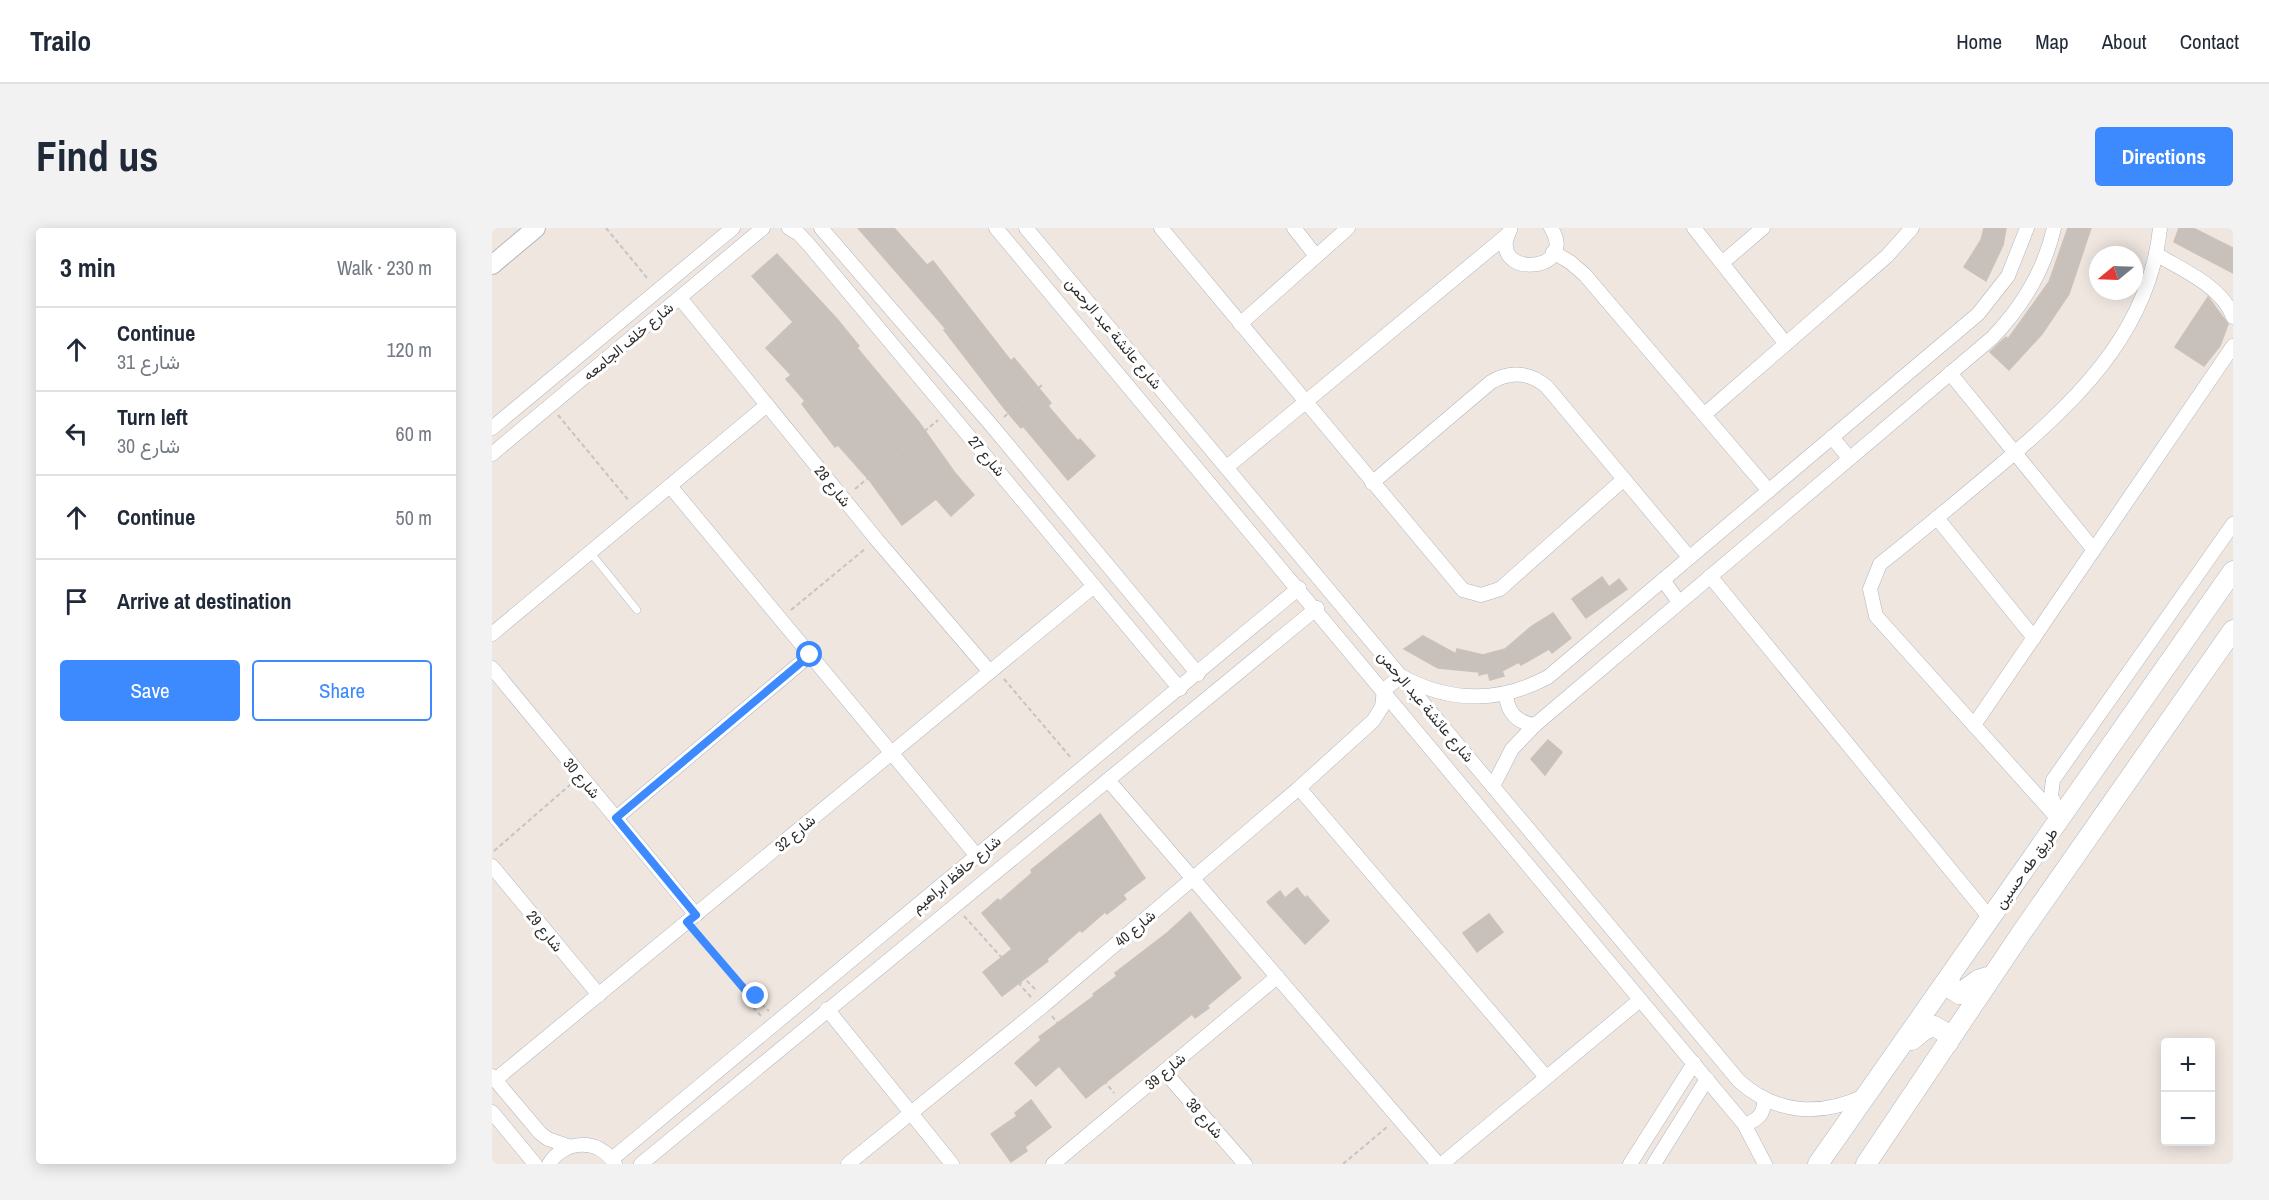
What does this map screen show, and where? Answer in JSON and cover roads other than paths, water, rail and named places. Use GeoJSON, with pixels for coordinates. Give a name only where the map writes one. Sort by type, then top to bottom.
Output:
{"type":"FeatureCollection","features":[{"type":"Feature","properties":{"kind":"main road","name":"طريق طه حسين"},"geometry":{"type":"LineString","coordinates":[[1818,1164],[2062,819],[2233,571]]}},
{"type":"Feature","properties":{"kind":"main road"},"geometry":{"type":"LineString","coordinates":[[1866,1164],[1992,977],[2233,630]]}},
{"type":"Feature","properties":{"kind":"main road"},"geometry":{"type":"LineString","coordinates":[[2084,787],[2093,781],[2104,782],[2112,789],[2114,800]]}},
{"type":"Feature","properties":{"kind":"main road"},"geometry":{"type":"LineString","coordinates":[[1950,977],[1949,987],[1959,994],[1978,980],[1992,977]]}},
{"type":"Feature","properties":{"kind":"main road"},"geometry":{"type":"LineString","coordinates":[[1902,1046],[1929,1027],[1934,1026],[1946,1033],[1948,1043]]}},
{"type":"Feature","properties":{"kind":"street"},"geometry":{"type":"LineString","coordinates":[[492,265],[536,228]]}},
{"type":"Feature","properties":{"kind":"street","name":"شارع خلف الجامعه"},"geometry":{"type":"LineString","coordinates":[[492,428],[733,228]]}},
{"type":"Feature","properties":{"kind":"street","name":"شارع خلف الجامعه"},"geometry":{"type":"LineString","coordinates":[[492,454],[763,228]]}},
{"type":"Feature","properties":{"kind":"street","name":"شارع 27"},"geometry":{"type":"LineString","coordinates":[[789,228],[799,234],[810,246],[950,410],[1180,689]]}},
{"type":"Feature","properties":{"kind":"street","name":"شارع 27"},"geometry":{"type":"LineString","coordinates":[[821,228],[992,426],[1198,674]]}},
{"type":"Feature","properties":{"kind":"street","name":"شارع عائشة عبد الرحمن"},"geometry":{"type":"LineString","coordinates":[[996,228],[1317,608],[1694,1063],[1744,1124],[1765,1164]]}},
{"type":"Feature","properties":{"kind":"street","name":"شارع عائشة عبد الرحمن"},"geometry":{"type":"LineString","coordinates":[[1026,228],[1739,1081],[1764,1099],[1788,1108],[1814,1110],[1832,1108],[1864,1096]]}},
{"type":"Feature","properties":{"kind":"street"},"geometry":{"type":"LineString","coordinates":[[1161,228],[1457,587],[1469,593],[1481,595],[1500,589],[1624,479]]}},
{"type":"Feature","properties":{"kind":"street"},"geometry":{"type":"LineString","coordinates":[[1294,228],[1316,256]]}},
{"type":"Feature","properties":{"kind":"street"},"geometry":{"type":"LineString","coordinates":[[1240,324],[1348,228]]}},
{"type":"Feature","properties":{"kind":"street"},"geometry":{"type":"LineString","coordinates":[[1509,232],[1510,255],[1527,266],[1538,266],[1547,261],[1553,252],[1556,243],[1551,228]]}},
{"type":"Feature","properties":{"kind":"street"},"geometry":{"type":"LineString","coordinates":[[1694,228],[1786,344]]}},
{"type":"Feature","properties":{"kind":"street"},"geometry":{"type":"LineString","coordinates":[[1722,263],[1763,228]]}},
{"type":"Feature","properties":{"kind":"street"},"geometry":{"type":"LineString","coordinates":[[1705,414],[1893,252],[1912,228]]}},
{"type":"Feature","properties":{"kind":"street"},"geometry":{"type":"LineString","coordinates":[[1384,690],[1401,676],[1446,694],[1476,698],[1506,694],[1548,677],[1978,314],[2008,276],[2027,228]]}},
{"type":"Feature","properties":{"kind":"street"},"geometry":{"type":"LineString","coordinates":[[1493,786],[1512,749],[1535,725],[1992,338],[2017,310],[2037,279],[2054,228]]}},
{"type":"Feature","properties":{"kind":"street"},"geometry":{"type":"LineString","coordinates":[[2062,819],[1876,616],[1870,598],[1872,580],[1880,564],[2062,413],[2112,354],[2139,307],[2156,254],[2160,228]]}},
{"type":"Feature","properties":{"kind":"street"},"geometry":{"type":"LineString","coordinates":[[1227,467],[1509,232]]}},
{"type":"Feature","properties":{"kind":"street"},"geometry":{"type":"LineString","coordinates":[[1553,252],[1578,268],[1769,491]]}},
{"type":"Feature","properties":{"kind":"street"},"geometry":{"type":"LineString","coordinates":[[2156,254],[2217,292],[2229,306],[2233,316]]}},
{"type":"Feature","properties":{"kind":"street","name":"شارع 28"},"geometry":{"type":"LineString","coordinates":[[680,298],[877,540],[992,670]]}},
{"type":"Feature","properties":{"kind":"street"},"geometry":{"type":"LineString","coordinates":[[1974,725],[2233,346]]}},
{"type":"Feature","properties":{"kind":"street"},"geometry":{"type":"LineString","coordinates":[[1950,373],[2094,550]]}},
{"type":"Feature","properties":{"kind":"street"},"geometry":{"type":"LineString","coordinates":[[1372,483],[1491,382],[1513,374],[1535,378],[1547,387],[1689,557]]}},
{"type":"Feature","properties":{"kind":"street"},"geometry":{"type":"LineString","coordinates":[[1150,411],[1167,396]]}},
{"type":"Feature","properties":{"kind":"street"},"geometry":{"type":"LineString","coordinates":[[492,634],[767,405]]}},
{"type":"Feature","properties":{"kind":"street"},"geometry":{"type":"LineString","coordinates":[[1832,437],[1849,458]]}},
{"type":"Feature","properties":{"kind":"street"},"geometry":{"type":"LineString","coordinates":[[670,486],[977,856]]}},
{"type":"Feature","properties":{"kind":"street"},"geometry":{"type":"LineString","coordinates":[[1937,518],[2034,638]]}},
{"type":"Feature","properties":{"kind":"street"},"geometry":{"type":"LineString","coordinates":[[2062,819],[2052,802],[2053,780],[2233,524]]}},
{"type":"Feature","properties":{"kind":"street"},"geometry":{"type":"LineString","coordinates":[[1710,576],[1990,918]]}},
{"type":"Feature","properties":{"kind":"street"},"geometry":{"type":"LineString","coordinates":[[1662,580],[1679,602]]}},
{"type":"Feature","properties":{"kind":"street","name":"شارع 32"},"geometry":{"type":"LineString","coordinates":[[494,1078],[599,995],[1094,586]]}},
{"type":"Feature","properties":{"kind":"street","name":"شارع حافظ ابراهيم"},"geometry":{"type":"LineString","coordinates":[[614,1161],[1299,588]]}},
{"type":"Feature","properties":{"kind":"street","name":"شارع حافظ ابراهيم"},"geometry":{"type":"LineString","coordinates":[[641,1164],[1317,608]]}},
{"type":"Feature","properties":{"kind":"street"},"geometry":{"type":"LineString","coordinates":[[616,818],[810,655]]}},
{"type":"Feature","properties":{"kind":"street","name":"شارع 30"},"geometry":{"type":"LineString","coordinates":[[492,668],[616,818],[692,918]]}},
{"type":"Feature","properties":{"kind":"street","name":"شارع 40"},"geometry":{"type":"LineString","coordinates":[[848,1164],[1044,1005],[1299,788],[1373,721],[1382,707],[1384,690]]}},
{"type":"Feature","properties":{"kind":"street"},"geometry":{"type":"LineString","coordinates":[[1506,694],[1512,714],[1522,722],[1535,725]]}},
{"type":"Feature","properties":{"kind":"street"},"geometry":{"type":"LineString","coordinates":[[1108,780],[1192,880],[1440,1164],[1640,1000]]}},
{"type":"Feature","properties":{"kind":"street"},"geometry":{"type":"LineString","coordinates":[[1299,788],[1546,1077]]}},
{"type":"Feature","properties":{"kind":"street"},"geometry":{"type":"LineString","coordinates":[[1512,845],[1529,829]]}},
{"type":"Feature","properties":{"kind":"street","name":"شارع 29"},"geometry":{"type":"LineString","coordinates":[[492,866],[599,995]]}},
{"type":"Feature","properties":{"kind":"street","name":"شارع 39"},"geometry":{"type":"LineString","coordinates":[[1053,1164],[1277,977]]}},
{"type":"Feature","properties":{"kind":"street"},"geometry":{"type":"LineString","coordinates":[[827,1009],[952,1164]]}},
{"type":"Feature","properties":{"kind":"street"},"geometry":{"type":"LineString","coordinates":[[1630,1164],[1694,1063]]}},
{"type":"Feature","properties":{"kind":"street","name":"شارع 38"},"geometry":{"type":"LineString","coordinates":[[1164,1071],[1245,1164]]}},
{"type":"Feature","properties":{"kind":"street"},"geometry":{"type":"LineString","coordinates":[[494,1078],[540,1133],[548,1139],[568,1146],[592,1146],[614,1161]]}},
{"type":"Feature","properties":{"kind":"street"},"geometry":{"type":"LineString","coordinates":[[1654,1164],[1707,1079]]}},
{"type":"Feature","properties":{"kind":"street"},"geometry":{"type":"LineString","coordinates":[[1744,1124],[1758,1118],[1763,1109],[1764,1099]]}},
{"type":"Feature","properties":{"kind":"street"},"geometry":{"type":"LineString","coordinates":[[492,1112],[535,1164]]}},
{"type":"Feature","properties":{"kind":"street"},"geometry":{"type":"LineString","coordinates":[[549,1164],[568,1146]]}},
{"type":"Feature","properties":{"kind":"lane"},"geometry":{"type":"LineString","coordinates":[[590,552],[637,610]]}}]}
